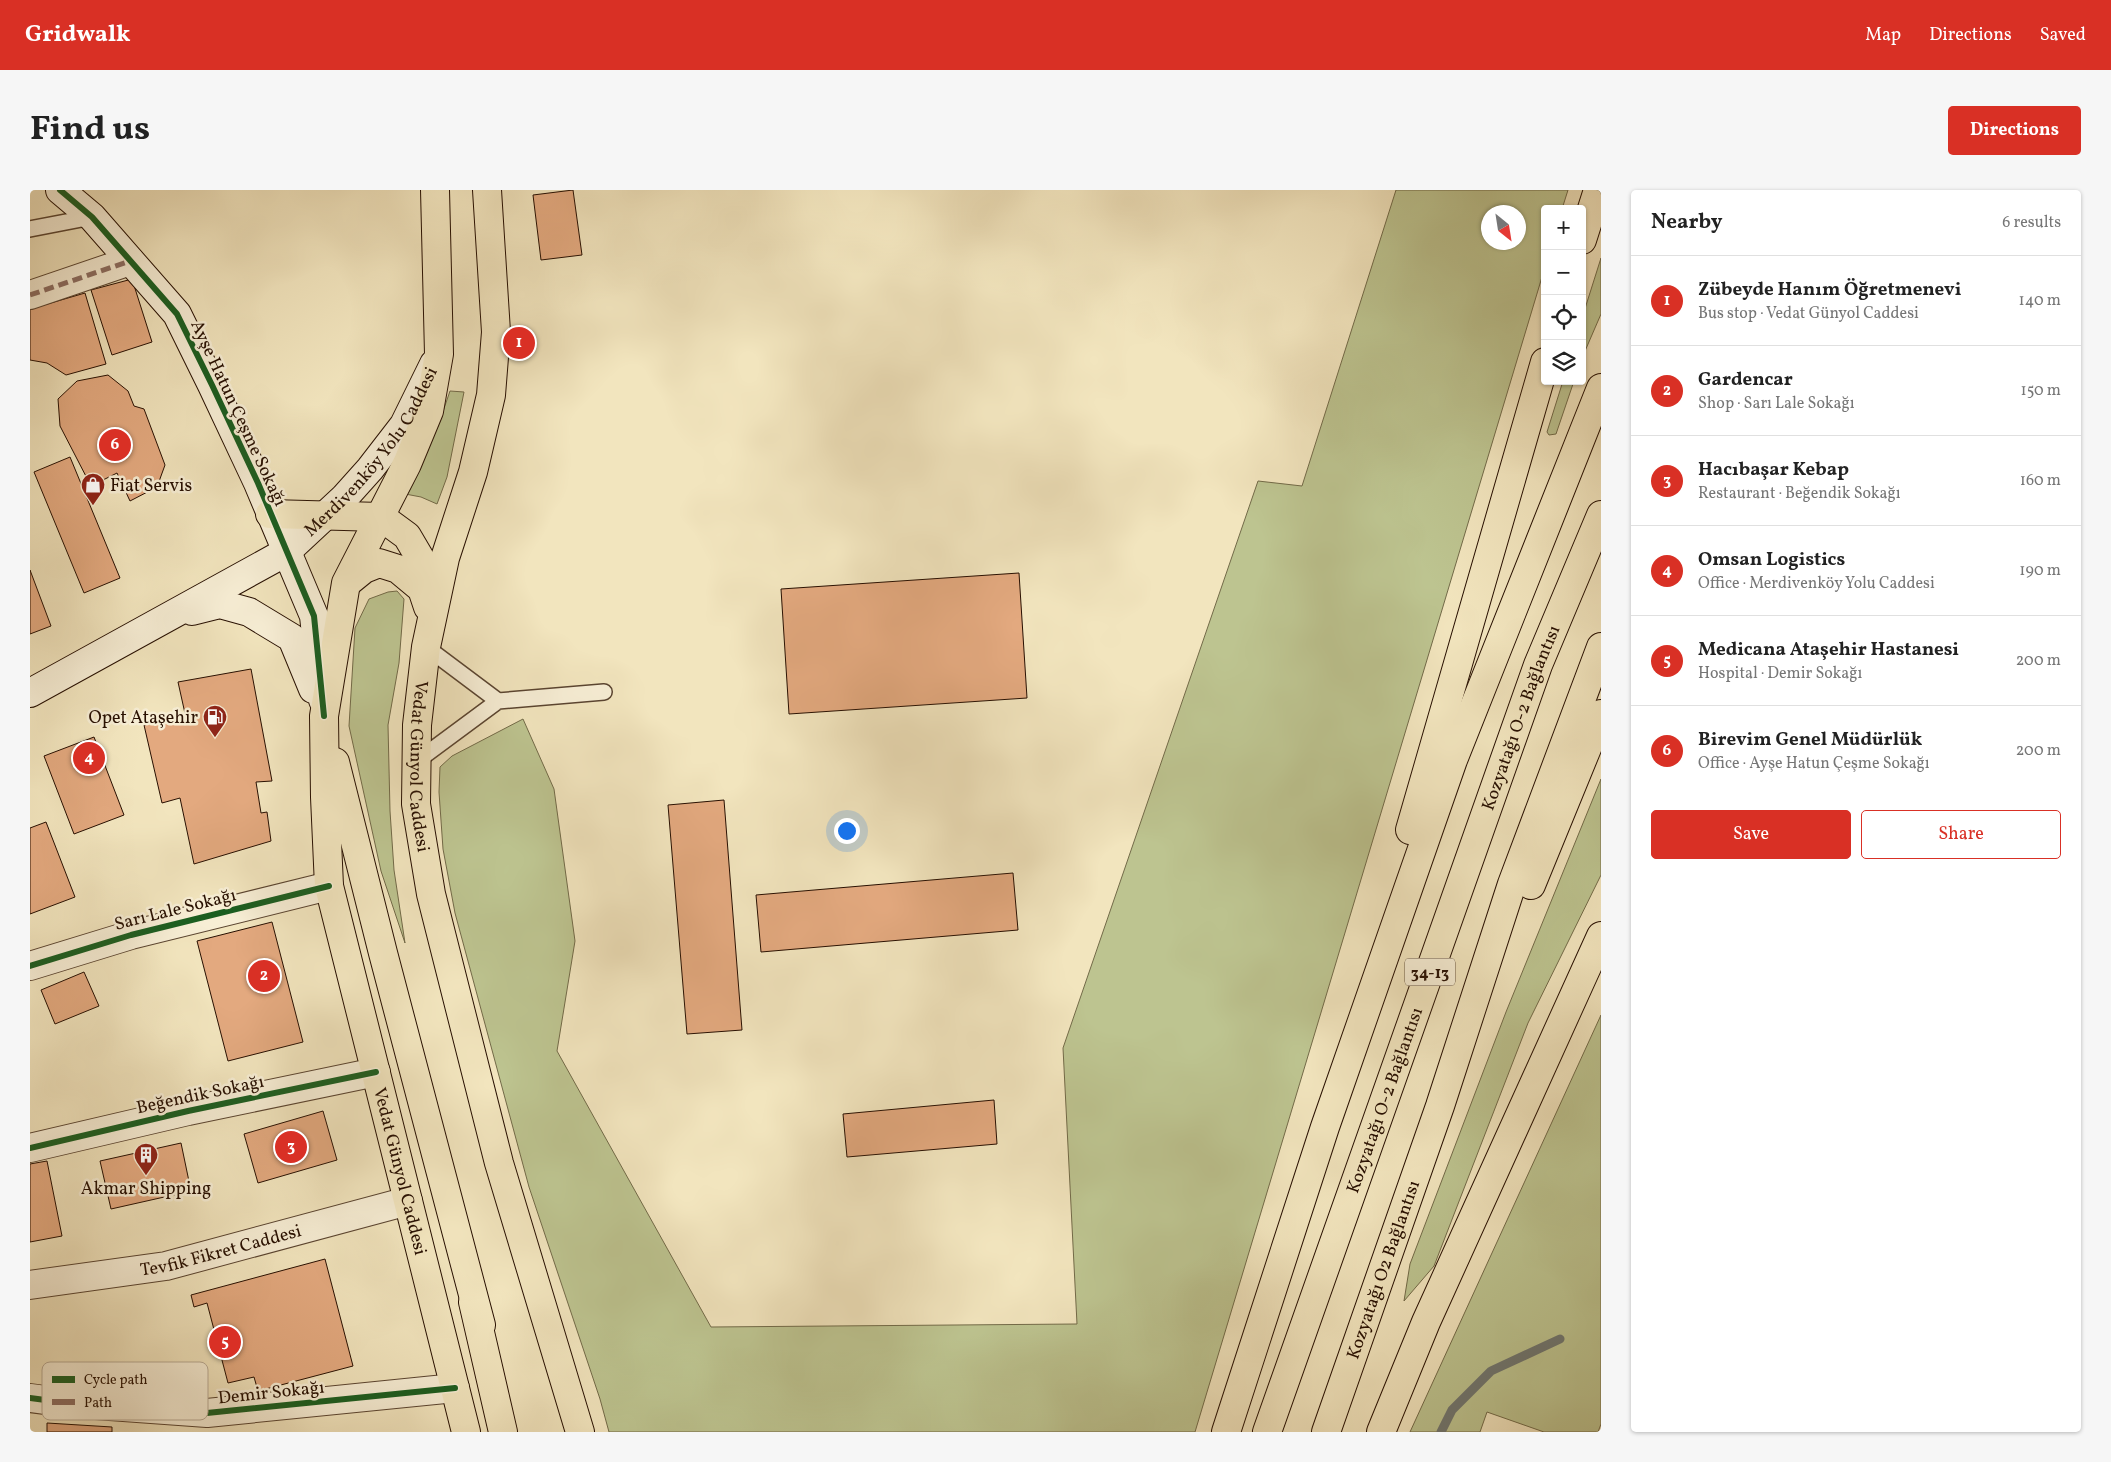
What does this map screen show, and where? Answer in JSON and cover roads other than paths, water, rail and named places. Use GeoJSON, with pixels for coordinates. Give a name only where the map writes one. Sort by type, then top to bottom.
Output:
{"type":"FeatureCollection","features":[{"type":"Feature","properties":{"kind":"main road","name":"Vedat Günyol Caddesi"},"geometry":{"type":"LineString","coordinates":[[435,190],[439,354],[429,411],[407,464],[346,583],[324,716],[325,797],[329,886],[466,1432]]}},
{"type":"Feature","properties":{"kind":"main road","name":"Vedat Günyol Caddesi"},"geometry":{"type":"LineString","coordinates":[[486,190],[496,332],[490,395],[473,472],[445,558],[426,647],[417,725],[416,804],[431,894],[499,1163],[580,1432]]}},
{"type":"Feature","properties":{"kind":"main road"},"geometry":{"type":"LineString","coordinates":[[1586,228],[1598,190]]}},
{"type":"Feature","properties":{"kind":"main road"},"geometry":{"type":"LineString","coordinates":[[1325,1127],[1496,526],[1541,375]]}},
{"type":"Feature","properties":{"kind":"main road"},"geometry":{"type":"LineString","coordinates":[[1226,1432],[1325,1127],[1453,760],[1601,388]]}},
{"type":"Feature","properties":{"kind":"main road"},"geometry":{"type":"LineString","coordinates":[[270,514],[380,517],[406,536],[427,570],[432,620]]}},
{"type":"Feature","properties":{"kind":"main road","name":"Kozyatağı O-2 Bağlantısı"},"geometry":{"type":"LineString","coordinates":[[1268,1432],[1538,665],[1601,515]]}},
{"type":"Feature","properties":{"kind":"main road"},"geometry":{"type":"LineString","coordinates":[[346,583],[364,569],[379,563],[398,569],[422,590],[432,620]]}},
{"type":"Feature","properties":{"kind":"main road","name":"34-13"},"geometry":{"type":"LineString","coordinates":[[1440,1106],[1512,884],[1601,647]]}},
{"type":"Feature","properties":{"kind":"main road"},"geometry":{"type":"LineString","coordinates":[[1440,1106],[1601,714]]}},
{"type":"Feature","properties":{"kind":"main road"},"geometry":{"type":"LineString","coordinates":[[324,716],[473,1302],[503,1432]]}},
{"type":"Feature","properties":{"kind":"main road"},"geometry":{"type":"LineString","coordinates":[[1382,1432],[1426,1322],[1601,936]]}},
{"type":"Feature","properties":{"kind":"main road","name":"Kozyatağı O2 Bağlantısı"},"geometry":{"type":"LineString","coordinates":[[1326,1432],[1440,1106]]}},
{"type":"Feature","properties":{"kind":"main road"},"geometry":{"type":"LineString","coordinates":[[473,1302],[515,1432]]}},
{"type":"Feature","properties":{"kind":"street","name":"Ayşe Hatun Çeşme Sokağı"},"geometry":{"type":"LineString","coordinates":[[60,190],[92,217],[177,314],[212,385],[314,616],[324,716]]}},
{"type":"Feature","properties":{"kind":"street"},"geometry":{"type":"LineString","coordinates":[[30,295],[130,261]]}},
{"type":"Feature","properties":{"kind":"street","name":"Merdivenköy Yolu Caddesi"},"geometry":{"type":"LineString","coordinates":[[158,623],[286,552],[327,515],[370,468],[404,425],[439,354]]}},
{"type":"Feature","properties":{"kind":"street"},"geometry":{"type":"LineString","coordinates":[[30,693],[158,623],[192,611],[220,604],[249,612],[292,638],[324,716]]}},
{"type":"Feature","properties":{"kind":"street","name":"Sarı Lale Sokağı"},"geometry":{"type":"LineString","coordinates":[[30,966],[131,935],[329,886]]}},
{"type":"Feature","properties":{"kind":"street","name":"Beğendik Sokağı"},"geometry":{"type":"LineString","coordinates":[[30,1148],[188,1111],[376,1072]]}},
{"type":"Feature","properties":{"kind":"street","name":"Tevfik Fikret Caddesi"},"geometry":{"type":"LineString","coordinates":[[30,1285],[166,1266],[408,1201]]}},
{"type":"Feature","properties":{"kind":"street","name":"Demir Sokağı"},"geometry":{"type":"LineString","coordinates":[[208,1413],[455,1388]]}},
{"type":"Feature","properties":{"kind":"lane"},"geometry":{"type":"LineString","coordinates":[[30,229],[92,217]]}},
{"type":"Feature","properties":{"kind":"lane"},"geometry":{"type":"LineString","coordinates":[[426,647],[498,701]]}},
{"type":"Feature","properties":{"kind":"lane"},"geometry":{"type":"LineString","coordinates":[[417,761],[498,701],[604,692]]}},
{"type":"Feature","properties":{"kind":"waterway"},"geometry":{"type":"LineString","coordinates":[[1441,1432],[1452,1410],[1491,1371],[1560,1339]]}},
{"type":"Feature","properties":{"kind":"place","name":"Zübeyde Hanım Öğretmenevi"},"geometry":{"type":"Point","coordinates":[519,343]}},
{"type":"Feature","properties":{"kind":"place","name":"Birevim Genel Müdürlük"},"geometry":{"type":"Point","coordinates":[115,445]}},
{"type":"Feature","properties":{"kind":"place","name":"Fiat Servis"},"geometry":{"type":"Point","coordinates":[93,506]}},
{"type":"Feature","properties":{"kind":"place","name":"Opet Ataşehir"},"geometry":{"type":"Point","coordinates":[215,738]}},
{"type":"Feature","properties":{"kind":"place","name":"Omsan Logistics"},"geometry":{"type":"Point","coordinates":[89,758]}},
{"type":"Feature","properties":{"kind":"place","name":"Gardencar"},"geometry":{"type":"Point","coordinates":[264,976]}},
{"type":"Feature","properties":{"kind":"place","name":"Hacıbaşar Kebap"},"geometry":{"type":"Point","coordinates":[291,1147]}},
{"type":"Feature","properties":{"kind":"place","name":"Akmar Shipping"},"geometry":{"type":"Point","coordinates":[146,1176]}},
{"type":"Feature","properties":{"kind":"place","name":"Medicana Ataşehir Hastanesi"},"geometry":{"type":"Point","coordinates":[225,1342]}}]}
